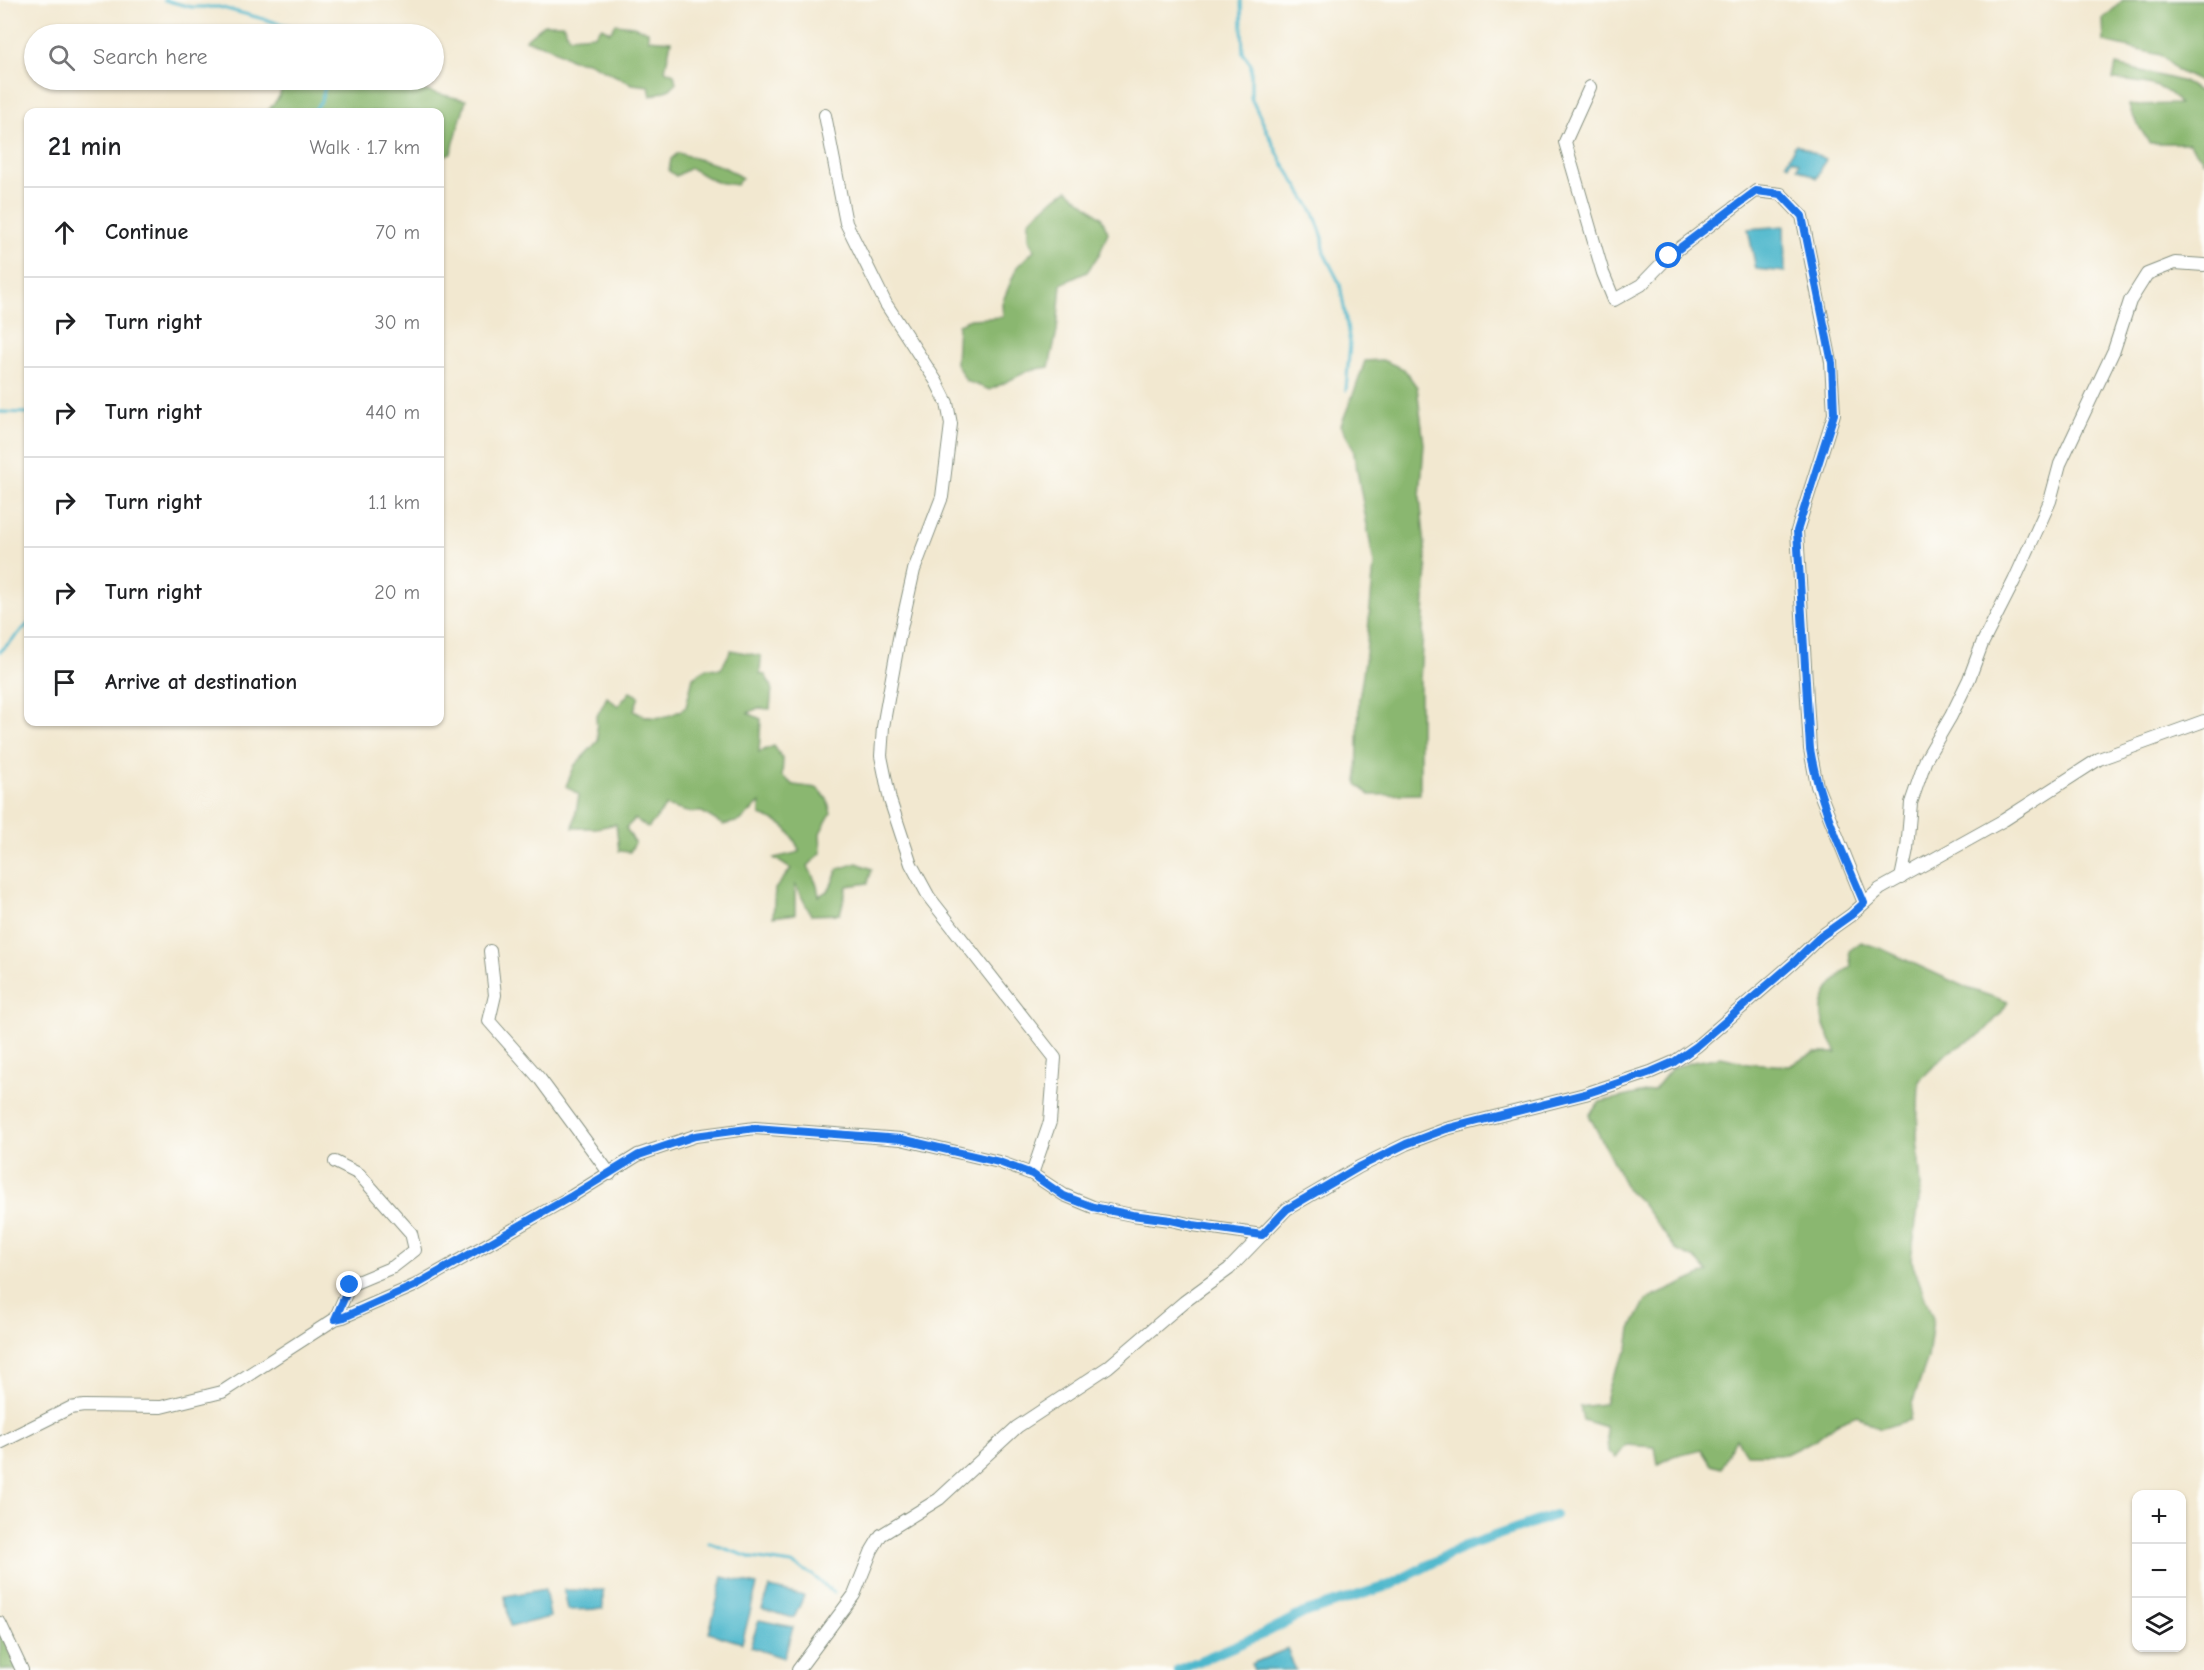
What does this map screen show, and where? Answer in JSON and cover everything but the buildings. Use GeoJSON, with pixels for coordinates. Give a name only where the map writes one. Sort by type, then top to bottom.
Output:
{"type":"FeatureCollection","features":[{"type":"Feature","properties":{"kind":"street"},"geometry":{"type":"LineString","coordinates":[[1590,87],[1565,142],[1603,273],[1614,300],[1641,285],[1669,256],[1756,191],[1781,194],[1802,216],[1832,363],[1834,414],[1797,531],[1810,749],[1813,771],[1825,808],[1864,903]]}},
{"type":"Feature","properties":{"kind":"street"},"geometry":{"type":"LineString","coordinates":[[825,115],[846,223],[886,303],[936,381],[947,403],[951,424],[942,496],[914,570],[900,633],[883,727],[881,756],[898,828],[911,864],[929,897],[1055,1058],[1050,1122],[1032,1174]]}},
{"type":"Feature","properties":{"kind":"street"},"geometry":{"type":"LineString","coordinates":[[1901,878],[1907,849],[1911,803],[1926,759],[1969,679],[1982,644],[2014,581],[2050,501],[2060,464],[2114,350],[2130,301],[2147,274],[2175,263],[2204,265]]}},
{"type":"Feature","properties":{"kind":"street"},"geometry":{"type":"LineString","coordinates":[[798,1670],[854,1595],[872,1550],[881,1535],[939,1498],[1017,1427],[1108,1367],[1184,1302],[1229,1269],[1287,1209],[1359,1167],[1406,1144],[1446,1129],[1585,1094],[1674,1062],[1697,1046],[1820,937],[1880,890],[2004,820],[2099,759],[2204,721]]}},
{"type":"Feature","properties":{"kind":"street"},"geometry":{"type":"LineString","coordinates":[[490,951],[495,995],[489,1021],[540,1079],[610,1174]]}},
{"type":"Feature","properties":{"kind":"street"},"geometry":{"type":"LineString","coordinates":[[0,1443],[70,1408],[84,1406],[161,1407],[222,1392],[335,1319],[414,1286],[610,1174],[639,1155],[695,1136],[755,1128],[901,1139],[999,1162],[1032,1174],[1064,1196],[1093,1207],[1262,1235]]}},
{"type":"Feature","properties":{"kind":"street"},"geometry":{"type":"LineString","coordinates":[[335,1162],[359,1174],[411,1233],[415,1250],[393,1268],[350,1285],[335,1319]]}},
{"type":"Feature","properties":{"kind":"street"},"geometry":{"type":"LineString","coordinates":[[0,1623],[22,1670]]}},
{"type":"Feature","properties":{"kind":"green space"},"geometry":{"type":"Polygon","coordinates":[[[2123,0],[2204,0],[2204,84],[2180,72],[2160,55],[2104,42],[2103,19],[2123,0]]]}},
{"type":"Feature","properties":{"kind":"green space"},"geometry":{"type":"Polygon","coordinates":[[[544,24],[563,24],[569,37],[594,35],[602,27],[610,32],[616,24],[633,26],[648,31],[648,39],[671,41],[665,70],[674,74],[676,83],[670,89],[651,96],[649,86],[632,84],[588,62],[572,60],[549,47],[525,40],[544,24]]]}},
{"type":"Feature","properties":{"kind":"green space"},"geometry":{"type":"Polygon","coordinates":[[[2116,65],[2181,81],[2204,94],[2204,161],[2189,143],[2149,143],[2129,105],[2179,104],[2166,92],[2150,84],[2113,80],[2116,65]]]}},
{"type":"Feature","properties":{"kind":"green space"},"geometry":{"type":"Polygon","coordinates":[[[281,90],[421,90],[466,100],[451,153],[444,156],[444,108],[270,108],[281,90]]]}},
{"type":"Feature","properties":{"kind":"green space"},"geometry":{"type":"Polygon","coordinates":[[[678,153],[724,167],[742,178],[736,185],[716,182],[690,168],[676,176],[669,171],[671,159],[678,153]]]}},
{"type":"Feature","properties":{"kind":"green space"},"geometry":{"type":"Polygon","coordinates":[[[1068,190],[1101,217],[1108,232],[1100,253],[1087,272],[1061,284],[1057,331],[1049,367],[1030,370],[990,390],[966,381],[956,363],[958,324],[971,319],[1003,317],[1002,303],[1017,267],[1034,250],[1029,238],[1029,221],[1056,197],[1068,190]]]}},
{"type":"Feature","properties":{"kind":"green space"},"geometry":{"type":"Polygon","coordinates":[[[1382,360],[1404,369],[1417,387],[1424,444],[1420,497],[1427,566],[1420,680],[1420,794],[1370,795],[1357,784],[1359,700],[1366,654],[1374,564],[1353,448],[1341,425],[1365,361],[1382,360]]]}},
{"type":"Feature","properties":{"kind":"green space"},"geometry":{"type":"Polygon","coordinates":[[[731,650],[761,656],[760,674],[765,675],[772,687],[770,709],[758,708],[748,713],[761,719],[759,752],[774,746],[783,759],[782,776],[794,785],[817,788],[827,799],[831,813],[820,833],[821,853],[808,866],[817,885],[819,896],[829,890],[838,869],[857,863],[872,869],[868,883],[847,886],[840,914],[811,915],[795,884],[795,914],[773,917],[775,889],[791,869],[774,858],[800,852],[793,838],[781,824],[760,815],[760,803],[740,821],[723,825],[702,812],[687,812],[666,806],[648,828],[635,819],[626,828],[635,843],[630,852],[619,851],[616,824],[597,828],[573,828],[579,795],[566,786],[575,765],[598,741],[596,718],[607,697],[618,706],[630,692],[639,696],[634,711],[640,714],[647,717],[660,717],[674,714],[686,707],[693,677],[707,668],[721,669],[731,650]]]}},
{"type":"Feature","properties":{"kind":"green space"},"geometry":{"type":"Polygon","coordinates":[[[1861,942],[1882,949],[1967,988],[2008,1002],[1981,1035],[1948,1052],[1919,1081],[1917,1137],[1921,1187],[1911,1259],[1933,1319],[1928,1358],[1912,1404],[1910,1420],[1880,1429],[1857,1415],[1837,1423],[1816,1439],[1786,1454],[1746,1454],[1736,1438],[1721,1468],[1711,1465],[1701,1449],[1673,1456],[1658,1464],[1655,1447],[1626,1445],[1616,1458],[1608,1451],[1606,1427],[1583,1420],[1580,1407],[1604,1404],[1611,1378],[1628,1349],[1631,1329],[1646,1300],[1708,1272],[1695,1259],[1677,1251],[1641,1202],[1627,1189],[1589,1115],[1600,1102],[1654,1090],[1672,1068],[1693,1062],[1721,1057],[1748,1063],[1789,1066],[1814,1053],[1837,1053],[1824,1026],[1822,1005],[1828,990],[1851,966],[1849,951],[1861,942]]]}},
{"type":"Feature","properties":{"kind":"green space"},"geometry":{"type":"Polygon","coordinates":[[[0,1630],[18,1670],[0,1670],[0,1630]]]}},
{"type":"Feature","properties":{"kind":"water"},"geometry":{"type":"Polygon","coordinates":[[[1796,144],[1826,159],[1817,178],[1797,168],[1799,163],[1792,159],[1789,165],[1786,163],[1796,144]]]}},
{"type":"Feature","properties":{"kind":"water"},"geometry":{"type":"Polygon","coordinates":[[[1784,226],[1785,272],[1756,269],[1748,229],[1784,226]]]}},
{"type":"Feature","properties":{"kind":"water"},"geometry":{"type":"Polygon","coordinates":[[[723,1577],[757,1585],[742,1643],[709,1633],[723,1577]]]}},
{"type":"Feature","properties":{"kind":"water"},"geometry":{"type":"Polygon","coordinates":[[[770,1588],[804,1596],[794,1618],[762,1609],[770,1588]]]}},
{"type":"Feature","properties":{"kind":"water"},"geometry":{"type":"Polygon","coordinates":[[[545,1589],[550,1617],[510,1627],[505,1596],[545,1589]]]}},
{"type":"Feature","properties":{"kind":"water"},"geometry":{"type":"Polygon","coordinates":[[[564,1590],[603,1590],[603,1609],[568,1610],[564,1590]]]}},
{"type":"Feature","properties":{"kind":"water"},"geometry":{"type":"Polygon","coordinates":[[[759,1620],[793,1627],[784,1658],[750,1647],[759,1620]]]}},
{"type":"Feature","properties":{"kind":"water"},"geometry":{"type":"Polygon","coordinates":[[[1287,1649],[1296,1670],[1254,1670],[1251,1664],[1287,1649]]]}},
{"type":"Feature","properties":{"kind":"waterway"},"geometry":{"type":"LineString","coordinates":[[164,0],[191,7],[219,7],[282,24]]}},
{"type":"Feature","properties":{"kind":"waterway"},"geometry":{"type":"LineString","coordinates":[[1241,0],[1243,53],[1251,64],[1251,98],[1281,160],[1314,213],[1323,238],[1324,253],[1340,284],[1350,343],[1346,390]]}},
{"type":"Feature","properties":{"kind":"waterway"},"geometry":{"type":"LineString","coordinates":[[316,108],[324,90]]}},
{"type":"Feature","properties":{"kind":"waterway"},"geometry":{"type":"LineString","coordinates":[[0,412],[24,413]]}},
{"type":"Feature","properties":{"kind":"waterway"},"geometry":{"type":"LineString","coordinates":[[0,652],[24,628]]}},
{"type":"Feature","properties":{"kind":"waterway"},"geometry":{"type":"LineString","coordinates":[[1178,1670],[1263,1634],[1304,1613],[1390,1585],[1463,1547],[1555,1515]]}},
{"type":"Feature","properties":{"kind":"waterway"},"geometry":{"type":"LineString","coordinates":[[709,1543],[752,1558],[792,1564],[811,1574],[834,1593]]}},
{"type":"Feature","properties":{"kind":"route"},"geometry":{"type":"LineString","coordinates":[[350,1285],[335,1319],[414,1286],[610,1174],[639,1155],[695,1136],[755,1128],[901,1139],[999,1162],[1032,1174],[1064,1196],[1093,1207],[1262,1235],[1287,1209],[1359,1167],[1406,1144],[1446,1129],[1558,1102],[1651,1072],[1674,1062],[1697,1046],[1820,937],[1864,903],[1817,786],[1810,749],[1797,531],[1834,414],[1832,363],[1802,216],[1781,194],[1756,191],[1669,256]]}}]}
